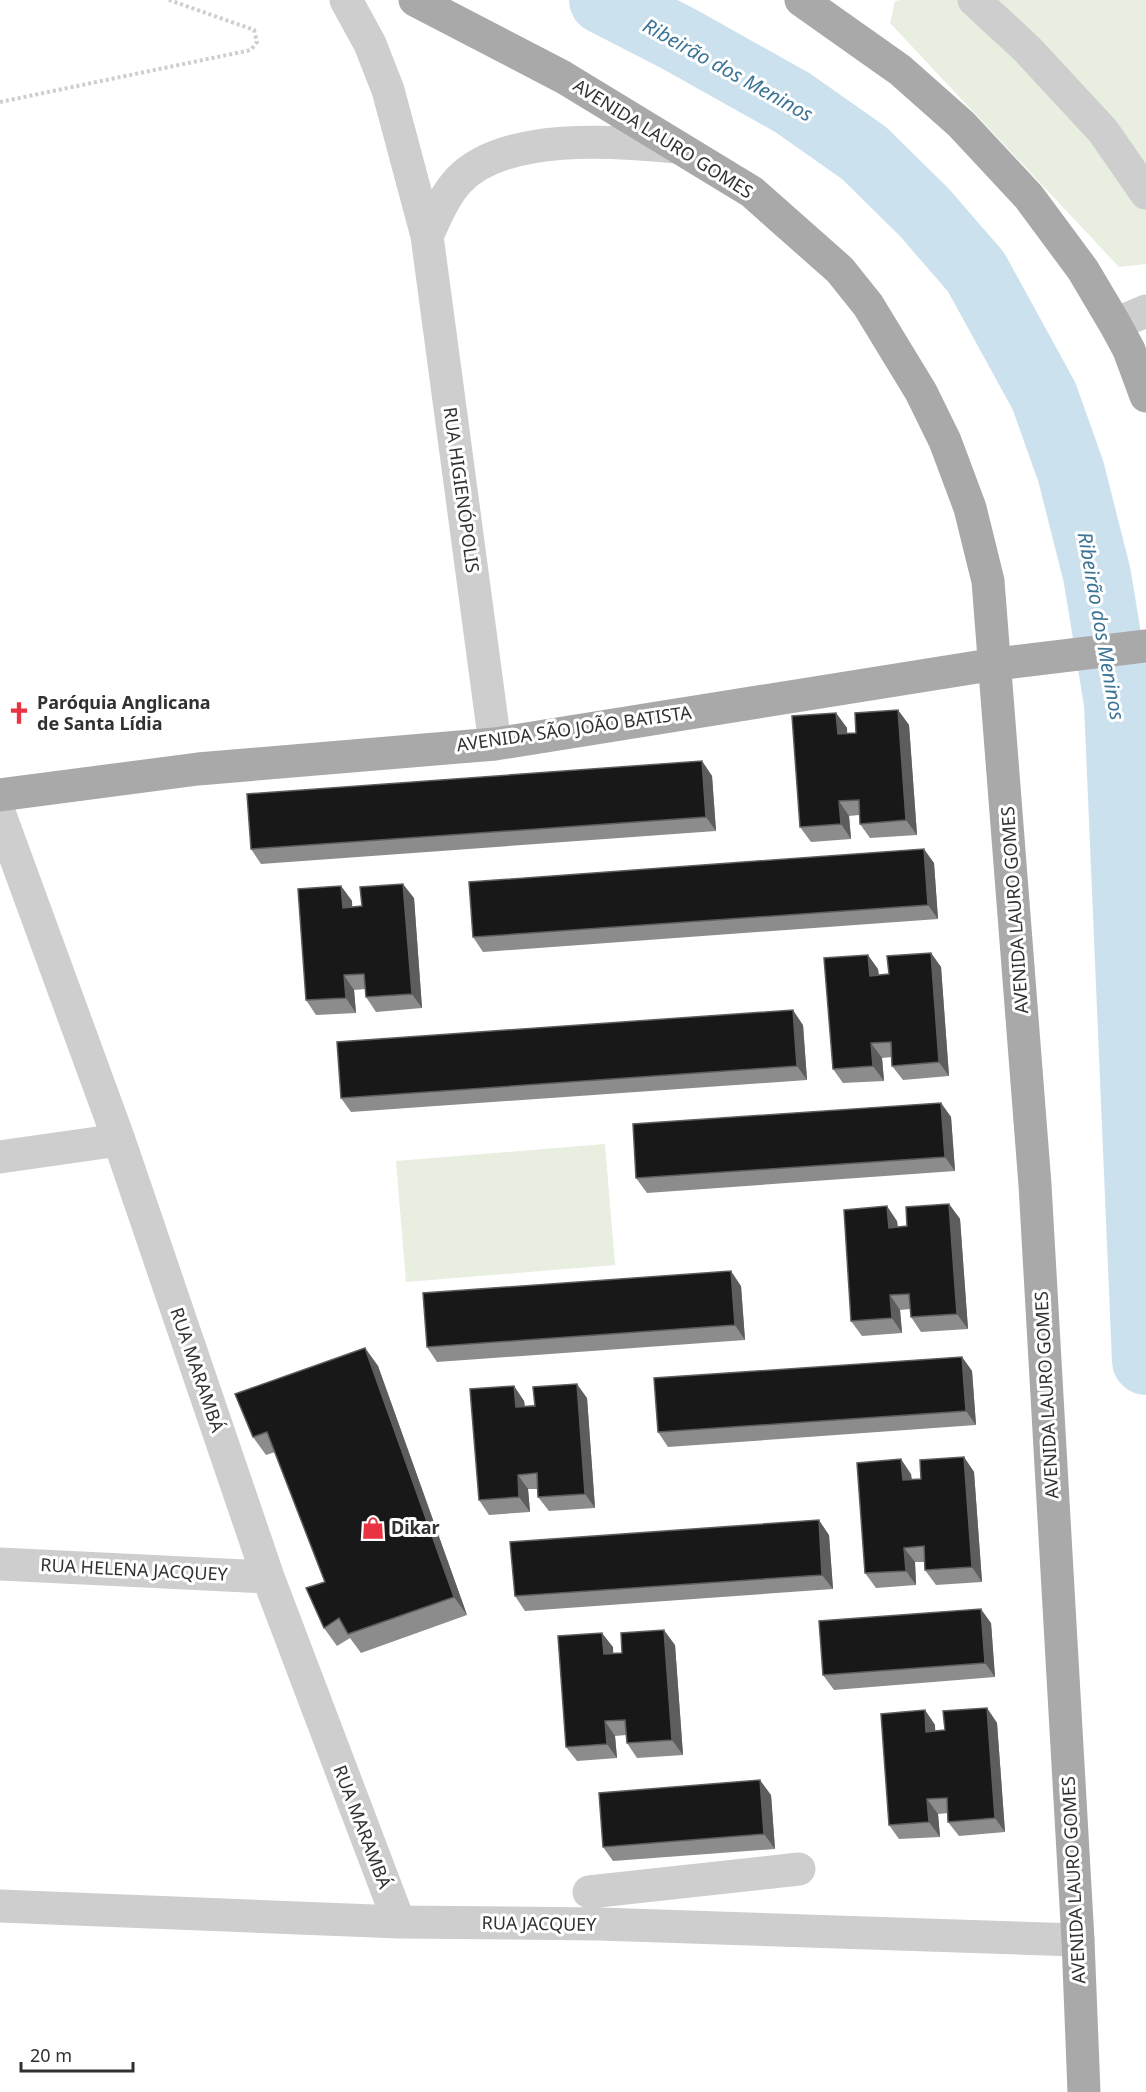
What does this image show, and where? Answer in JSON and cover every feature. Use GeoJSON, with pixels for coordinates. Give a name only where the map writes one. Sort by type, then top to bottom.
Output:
{"type":"FeatureCollection","features":[{"type":"Feature","properties":{"kind":"main road","name":"AVENIDA LAURO GOMES"},"geometry":{"type":"LineString","coordinates":[[415,0],[563,77],[752,192],[840,270],[868,305],[926,402],[945,441],[970,508],[988,581],[996,664],[1035,1185],[1078,1940],[1084,2092]]}},
{"type":"Feature","properties":{"kind":"main road"},"geometry":{"type":"LineString","coordinates":[[812,2],[900,70],[961,124],[1029,197],[1083,270],[1115,324],[1129,350],[1146,396]]}},
{"type":"Feature","properties":{"kind":"main road","name":"AVENIDA SÃO JOÃO BATISTA"},"geometry":{"type":"LineString","coordinates":[[0,795],[198,769],[495,744],[996,664],[1146,646]]}},
{"type":"Feature","properties":{"kind":"street","name":"RUA HIGIENÓPOLIS"},"geometry":{"type":"LineString","coordinates":[[346,0],[370,44],[388,90],[427,236],[495,744]]}},
{"type":"Feature","properties":{"kind":"street"},"geometry":{"type":"LineString","coordinates":[[974,0],[1028,49],[1103,131],[1146,193]]}},
{"type":"Feature","properties":{"kind":"street"},"geometry":{"type":"LineString","coordinates":[[427,236],[442,203],[459,180],[481,163],[511,152],[586,141],[676,147]]}},
{"type":"Feature","properties":{"kind":"street"},"geometry":{"type":"LineString","coordinates":[[1115,324],[1146,311]]}},
{"type":"Feature","properties":{"kind":"street","name":"RUA MARAMBÁ"},"geometry":{"type":"LineString","coordinates":[[0,815],[119,1140],[268,1577],[399,1922]]}},
{"type":"Feature","properties":{"kind":"street"},"geometry":{"type":"LineString","coordinates":[[0,1156],[119,1140]]}},
{"type":"Feature","properties":{"kind":"street","name":"RUA HELENA JACQUEY"},"geometry":{"type":"LineString","coordinates":[[0,1564],[268,1577]]}},
{"type":"Feature","properties":{"kind":"street"},"geometry":{"type":"LineString","coordinates":[[589,1892],[799,1869]]}},
{"type":"Feature","properties":{"kind":"street","name":"RUA JACQUEY"},"geometry":{"type":"LineString","coordinates":[[0,1906],[399,1922],[612,1925],[1078,1940]]}},
{"type":"Feature","properties":{"kind":"path"},"geometry":{"type":"LineString","coordinates":[[0,102],[251,50],[258,42],[254,30],[170,0]]}},
{"type":"Feature","properties":{"kind":"shaded area"},"geometry":{"type":"Polygon","coordinates":[[[1146,0],[1146,264],[1119,267],[890,23],[895,1],[1146,0]]]}},
{"type":"Feature","properties":{"kind":"shaded area"},"geometry":{"type":"Polygon","coordinates":[[[605,1144],[615,1265],[406,1282],[396,1161],[605,1144]]]}},
{"type":"Feature","properties":{"kind":"building"},"geometry":{"type":"Polygon","coordinates":[[[898,710],[906,820],[860,824],[859,800],[839,801],[841,824],[800,827],[792,716],[836,713],[838,734],[856,733],[855,713],[898,710]]]}},
{"type":"Feature","properties":{"kind":"building"},"geometry":{"type":"Polygon","coordinates":[[[702,761],[706,817],[251,849],[247,794],[702,761]]]}},
{"type":"Feature","properties":{"kind":"building"},"geometry":{"type":"Polygon","coordinates":[[[924,849],[928,905],[473,937],[469,882],[924,849]]]}},
{"type":"Feature","properties":{"kind":"building"},"geometry":{"type":"Polygon","coordinates":[[[403,884],[412,994],[366,997],[364,974],[344,975],[346,998],[306,1000],[298,889],[341,886],[343,908],[362,906],[360,887],[403,884]]]}},
{"type":"Feature","properties":{"kind":"building"},"geometry":{"type":"Polygon","coordinates":[[[931,953],[939,1062],[892,1066],[891,1042],[871,1043],[873,1066],[833,1069],[824,958],[868,955],[870,976],[889,974],[887,956],[931,953]]]}},
{"type":"Feature","properties":{"kind":"building"},"geometry":{"type":"Polygon","coordinates":[[[793,1010],[797,1066],[341,1098],[337,1042],[793,1010]]]}},
{"type":"Feature","properties":{"kind":"building"},"geometry":{"type":"Polygon","coordinates":[[[941,1103],[945,1157],[636,1178],[633,1124],[941,1103]]]}},
{"type":"Feature","properties":{"kind":"building"},"geometry":{"type":"Polygon","coordinates":[[[949,1204],[957,1314],[911,1317],[909,1294],[890,1295],[892,1318],[851,1321],[844,1210],[887,1206],[889,1228],[907,1226],[906,1207],[949,1204]]]}},
{"type":"Feature","properties":{"kind":"building"},"geometry":{"type":"Polygon","coordinates":[[[731,1271],[735,1325],[427,1347],[423,1293],[731,1271]]]}},
{"type":"Feature","properties":{"kind":"building","name":"Dikar"},"geometry":{"type":"Polygon","coordinates":[[[365,1348],[454,1597],[348,1634],[339,1618],[324,1628],[306,1588],[325,1582],[267,1432],[253,1437],[235,1394],[365,1348]]]}},
{"type":"Feature","properties":{"kind":"building"},"geometry":{"type":"Polygon","coordinates":[[[962,1357],[966,1411],[658,1432],[654,1378],[962,1357]]]}},
{"type":"Feature","properties":{"kind":"building"},"geometry":{"type":"Polygon","coordinates":[[[577,1384],[585,1494],[538,1497],[537,1473],[518,1475],[519,1497],[479,1500],[470,1389],[514,1386],[516,1407],[535,1406],[533,1387],[577,1384]]]}},
{"type":"Feature","properties":{"kind":"building"},"geometry":{"type":"Polygon","coordinates":[[[964,1457],[972,1567],[925,1570],[924,1546],[904,1548],[906,1571],[865,1573],[857,1463],[901,1459],[903,1480],[921,1479],[920,1460],[964,1457]]]}},
{"type":"Feature","properties":{"kind":"building"},"geometry":{"type":"Polygon","coordinates":[[[819,1520],[822,1575],[515,1596],[510,1542],[819,1520]]]}},
{"type":"Feature","properties":{"kind":"building"},"geometry":{"type":"Polygon","coordinates":[[[981,1609],[985,1663],[823,1675],[819,1621],[981,1609]]]}},
{"type":"Feature","properties":{"kind":"building"},"geometry":{"type":"Polygon","coordinates":[[[664,1630],[672,1740],[627,1743],[625,1720],[605,1721],[607,1744],[566,1747],[558,1636],[602,1633],[604,1654],[622,1653],[621,1633],[664,1630]]]}},
{"type":"Feature","properties":{"kind":"building"},"geometry":{"type":"Polygon","coordinates":[[[987,1708],[995,1818],[948,1822],[947,1798],[927,1799],[929,1822],[889,1825],[881,1714],[925,1710],[926,1732],[945,1730],[943,1711],[987,1708]]]}},
{"type":"Feature","properties":{"kind":"building"},"geometry":{"type":"Polygon","coordinates":[[[760,1780],[764,1834],[603,1847],[599,1793],[760,1780]]]}},
{"type":"Feature","properties":{"kind":"waterway","name":"Ribeirão dos Meninos"},"geometry":{"type":"LineString","coordinates":[[603,0],[679,39],[793,103],[864,153],[924,212],[976,272],[1044,396],[1071,472],[1097,575],[1118,703],[1146,1361]]}},
{"type":"Feature","properties":{"kind":"place","name":"Paróquia Anglicana de Santa Lídia"},"geometry":{"type":"Point","coordinates":[19,713]}},
{"type":"Feature","properties":{"kind":"place","name":"Dikar"},"geometry":{"type":"Point","coordinates":[373,1528]}}]}
